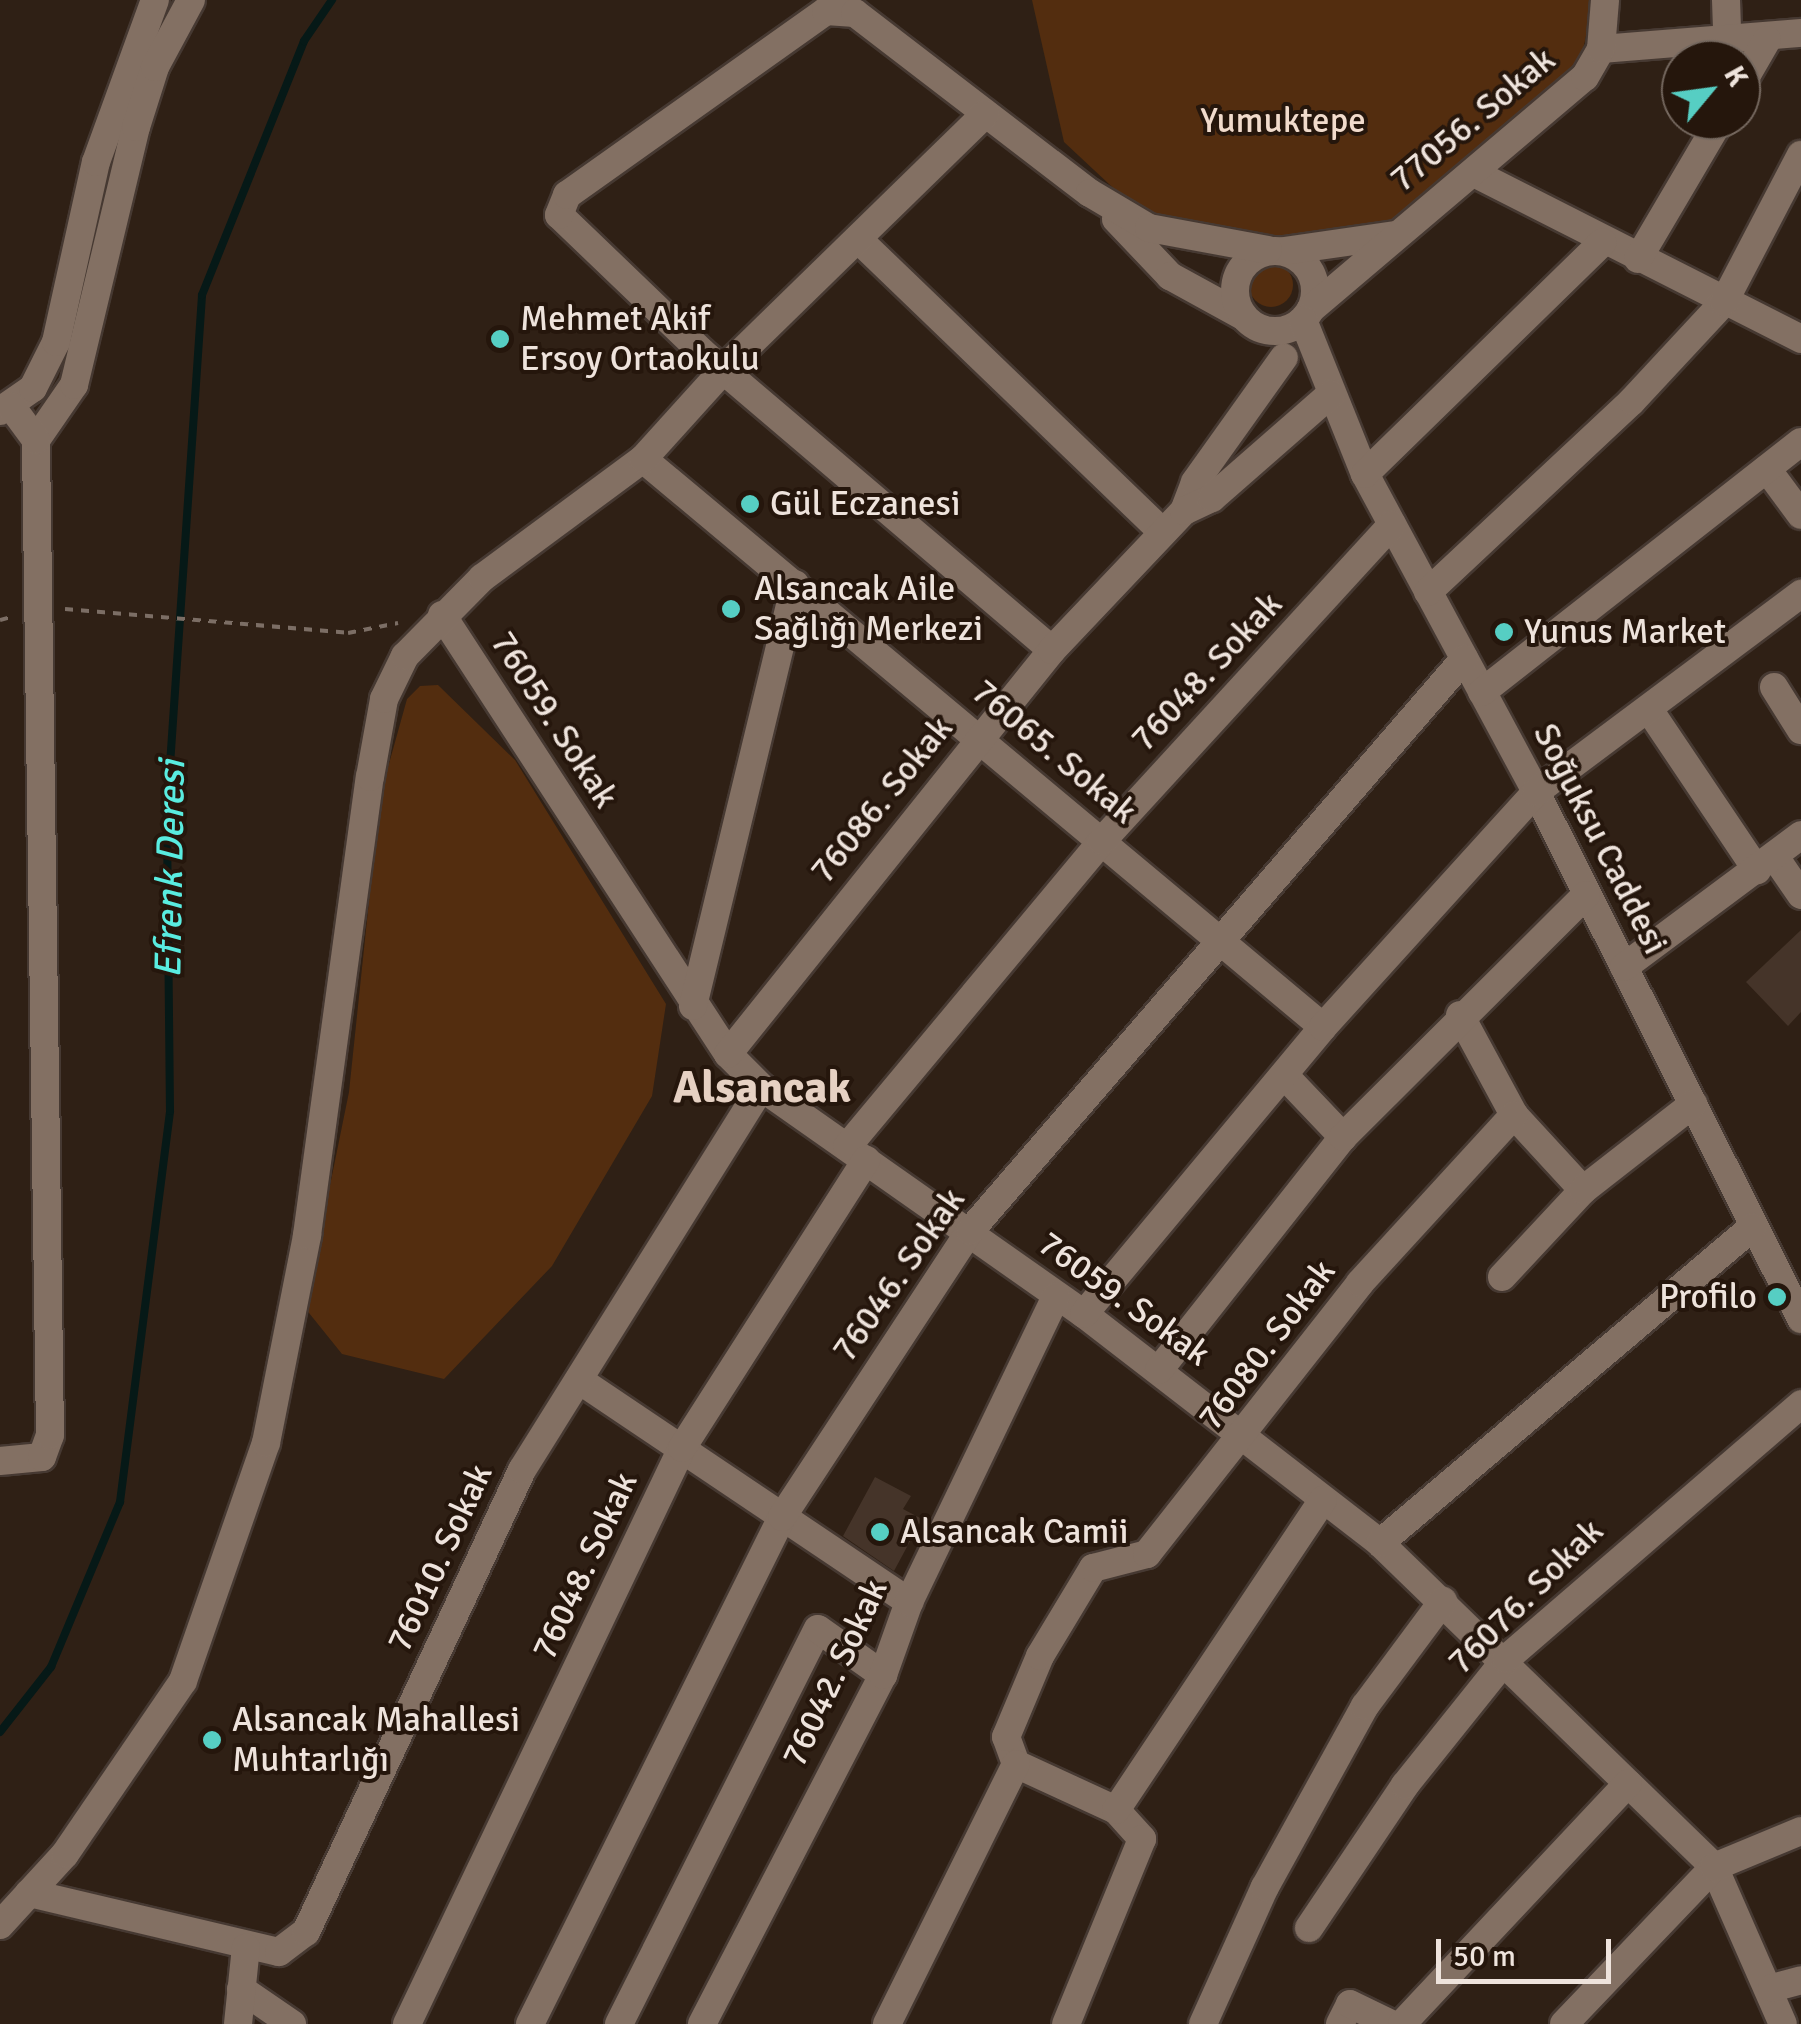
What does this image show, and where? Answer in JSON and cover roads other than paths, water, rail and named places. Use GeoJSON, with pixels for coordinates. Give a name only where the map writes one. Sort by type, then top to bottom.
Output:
{"type":"FeatureCollection","features":[{"type":"Feature","properties":{"kind":"street"},"geometry":{"type":"LineString","coordinates":[[36,440],[5,408],[33,388],[56,342],[96,162],[155,0]]}},
{"type":"Feature","properties":{"kind":"street"},"geometry":{"type":"LineString","coordinates":[[0,1461],[42,1458],[50,1435],[36,440],[74,385],[136,127],[155,67],[190,0]]}},
{"type":"Feature","properties":{"kind":"street","name":"77056. Sokak"},"geometry":{"type":"LineString","coordinates":[[1294,330],[1395,235],[1585,77],[1601,49],[1605,0]]}},
{"type":"Feature","properties":{"kind":"street"},"geometry":{"type":"LineString","coordinates":[[1726,0],[1727,38]]}},
{"type":"Feature","properties":{"kind":"street"},"geometry":{"type":"LineString","coordinates":[[1052,650],[559,215],[567,194],[826,11],[855,13],[1090,193],[1148,228],[1276,250],[1395,235]]}},
{"type":"Feature","properties":{"kind":"street"},"geometry":{"type":"LineString","coordinates":[[1601,49],[1727,38],[1768,40],[1801,33]]}},
{"type":"Feature","properties":{"kind":"street"},"geometry":{"type":"LineString","coordinates":[[1761,52],[1768,40]]}},
{"type":"Feature","properties":{"kind":"street"},"geometry":{"type":"LineString","coordinates":[[0,1925],[30,1893],[183,1681],[266,1443],[308,1235],[384,699],[405,656],[442,616],[643,459],[727,366],[985,114]]}},
{"type":"Feature","properties":{"kind":"street"},"geometry":{"type":"LineString","coordinates":[[1638,259],[1708,140]]}},
{"type":"Feature","properties":{"kind":"street"},"geometry":{"type":"LineString","coordinates":[[1428,592],[1632,401],[1724,302],[1801,156]]}},
{"type":"Feature","properties":{"kind":"street"},"geometry":{"type":"LineString","coordinates":[[1474,173],[1602,242],[1801,339]]}},
{"type":"Feature","properties":{"kind":"street"},"geometry":{"type":"LineString","coordinates":[[1090,193],[1170,276],[1243,316],[1294,330],[1331,394]]}},
{"type":"Feature","properties":{"kind":"street"},"geometry":{"type":"LineString","coordinates":[[858,239],[1162,532]]}},
{"type":"Feature","properties":{"kind":"street"},"geometry":{"type":"LineString","coordinates":[[1365,474],[1602,242]]}},
{"type":"Feature","properties":{"kind":"street"},"geometry":{"type":"LineString","coordinates":[[1243,316],[1235,280],[1276,250]]}},
{"type":"Feature","properties":{"kind":"street","name":"Soğuksu Caddesi"},"geometry":{"type":"LineString","coordinates":[[1276,250],[1309,268],[1294,330],[1331,394],[1365,474],[1536,792],[1801,1319]]}},
{"type":"Feature","properties":{"kind":"street","name":"76086. Sokak"},"geometry":{"type":"LineString","coordinates":[[1184,511],[1195,482],[1294,330]]}},
{"type":"Feature","properties":{"kind":"street","name":"76086. Sokak"},"geometry":{"type":"LineString","coordinates":[[728,1054],[1052,650],[1184,511],[1212,498],[1331,394]]}},
{"type":"Feature","properties":{"kind":"street"},"geometry":{"type":"LineString","coordinates":[[1482,692],[1801,442]]}},
{"type":"Feature","properties":{"kind":"street","name":"76065. Sokak"},"geometry":{"type":"LineString","coordinates":[[643,459],[1324,1028]]}},
{"type":"Feature","properties":{"kind":"street"},"geometry":{"type":"LineString","coordinates":[[1767,470],[1801,515]]}},
{"type":"Feature","properties":{"kind":"street","name":"76048. Sokak"},"geometry":{"type":"LineString","coordinates":[[407,2024],[682,1448],[856,1154],[1102,841],[1392,525]]}},
{"type":"Feature","properties":{"kind":"street"},"geometry":{"type":"LineString","coordinates":[[693,1006],[795,584]]}},
{"type":"Feature","properties":{"kind":"street"},"geometry":{"type":"LineString","coordinates":[[1084,1314],[1324,1028],[1536,792],[1650,711],[1801,594]]}},
{"type":"Feature","properties":{"kind":"street","name":"76059. Sokak"},"geometry":{"type":"LineString","coordinates":[[442,616],[693,1006],[728,1054],[762,1087],[1084,1314],[1380,1543],[1506,1659],[1714,1866],[1772,1988],[1784,2024]]}},
{"type":"Feature","properties":{"kind":"street","name":"76046. Sokak"},"geometry":{"type":"LineString","coordinates":[[530,2024],[782,1516],[970,1231],[1218,937],[1464,659]]}},
{"type":"Feature","properties":{"kind":"street"},"geometry":{"type":"LineString","coordinates":[[1774,687],[1801,730]]}},
{"type":"Feature","properties":{"kind":"street"},"geometry":{"type":"LineString","coordinates":[[1650,711],[1766,863],[1801,895]]}},
{"type":"Feature","properties":{"kind":"street"},"geometry":{"type":"LineString","coordinates":[[1624,966],[1801,835]]}},
{"type":"Feature","properties":{"kind":"street"},"geometry":{"type":"LineString","coordinates":[[1159,1370],[1343,1137],[1460,1015],[1586,895]]}},
{"type":"Feature","properties":{"kind":"street"},"geometry":{"type":"LineString","coordinates":[[1460,1015],[1514,1115],[1583,1190]]}},
{"type":"Feature","properties":{"kind":"street"},"geometry":{"type":"LineString","coordinates":[[1284,1075],[1343,1137]]}},
{"type":"Feature","properties":{"kind":"street","name":"76010. Sokak"},"geometry":{"type":"LineString","coordinates":[[30,1893],[280,1952],[306,1932],[522,1470],[762,1087]]}},
{"type":"Feature","properties":{"kind":"street"},"geometry":{"type":"LineString","coordinates":[[1502,1278],[1583,1190],[1693,1104]]}},
{"type":"Feature","properties":{"kind":"street","name":"76080. Sokak"},"geometry":{"type":"LineString","coordinates":[[1016,1764],[1006,1737],[1040,1656],[1093,1568],[1148,1554],[1246,1437],[1360,1283],[1514,1115]]}},
{"type":"Feature","properties":{"kind":"street"},"geometry":{"type":"LineString","coordinates":[[1380,1543],[1752,1227]]}},
{"type":"Feature","properties":{"kind":"street","name":"76042. Sokak"},"geometry":{"type":"LineString","coordinates":[[702,2024],[883,1675],[909,1602],[1056,1296]]}},
{"type":"Feature","properties":{"kind":"street"},"geometry":{"type":"LineString","coordinates":[[579,1380],[909,1602]]}},
{"type":"Feature","properties":{"kind":"street","name":"76076. Sokak"},"geometry":{"type":"LineString","coordinates":[[1309,1928],[1405,1785],[1506,1659],[1801,1404]]}},
{"type":"Feature","properties":{"kind":"street"},"geometry":{"type":"LineString","coordinates":[[1116,1810],[1324,1500]]}},
{"type":"Feature","properties":{"kind":"street"},"geometry":{"type":"LineString","coordinates":[[1203,2024],[1265,1888],[1365,1706],[1442,1601]]}},
{"type":"Feature","properties":{"kind":"street"},"geometry":{"type":"LineString","coordinates":[[619,2024],[818,1629],[883,1675]]}},
{"type":"Feature","properties":{"kind":"street"},"geometry":{"type":"LineString","coordinates":[[888,2024],[1016,1764],[1116,1810],[1142,1839],[1066,2024]]}},
{"type":"Feature","properties":{"kind":"street"},"geometry":{"type":"LineString","coordinates":[[1402,2024],[1628,1783]]}},
{"type":"Feature","properties":{"kind":"street"},"geometry":{"type":"LineString","coordinates":[[1564,2024],[1714,1866],[1801,1831]]}},
{"type":"Feature","properties":{"kind":"street"},"geometry":{"type":"LineString","coordinates":[[238,2024],[246,1947]]}},
{"type":"Feature","properties":{"kind":"street"},"geometry":{"type":"LineString","coordinates":[[1772,1988],[1801,1980]]}},
{"type":"Feature","properties":{"kind":"street"},"geometry":{"type":"LineString","coordinates":[[242,1989],[292,2024]]}},
{"type":"Feature","properties":{"kind":"street"},"geometry":{"type":"LineString","coordinates":[[1345,2014],[1390,2024]]}},
{"type":"Feature","properties":{"kind":"waterway","name":"Efrenk Deresi"},"geometry":{"type":"LineString","coordinates":[[0,1732],[51,1667],[120,1502],[170,1111],[167,809],[202,295],[304,41],[332,0]]}},
{"type":"Feature","properties":{"kind":"place","name":"Mehmet Akif Ersoy Ortaokulu"},"geometry":{"type":"Point","coordinates":[500,339]}},
{"type":"Feature","properties":{"kind":"place","name":"Gül Eczanesi"},"geometry":{"type":"Point","coordinates":[750,504]}},
{"type":"Feature","properties":{"kind":"place","name":"Alsancak Aile Sağlığı Merkezi"},"geometry":{"type":"Point","coordinates":[731,609]}},
{"type":"Feature","properties":{"kind":"place","name":"Yunus Market"},"geometry":{"type":"Point","coordinates":[1504,632]}},
{"type":"Feature","properties":{"kind":"place","name":"Profilo"},"geometry":{"type":"Point","coordinates":[1777,1297]}},
{"type":"Feature","properties":{"kind":"place","name":"Alsancak Camii"},"geometry":{"type":"Point","coordinates":[880,1532]}},
{"type":"Feature","properties":{"kind":"place","name":"Alsancak Mahallesi Muhtarlığı"},"geometry":{"type":"Point","coordinates":[212,1740]}},
{"type":"Feature","properties":{"kind":"district","name":"Alsancak"},"geometry":{"type":"Point","coordinates":[762,1088]}},
{"type":"Feature","properties":{"kind":"park label","name":"Yumuktepe"},"geometry":{"type":"Point","coordinates":[1283,121]}}]}
